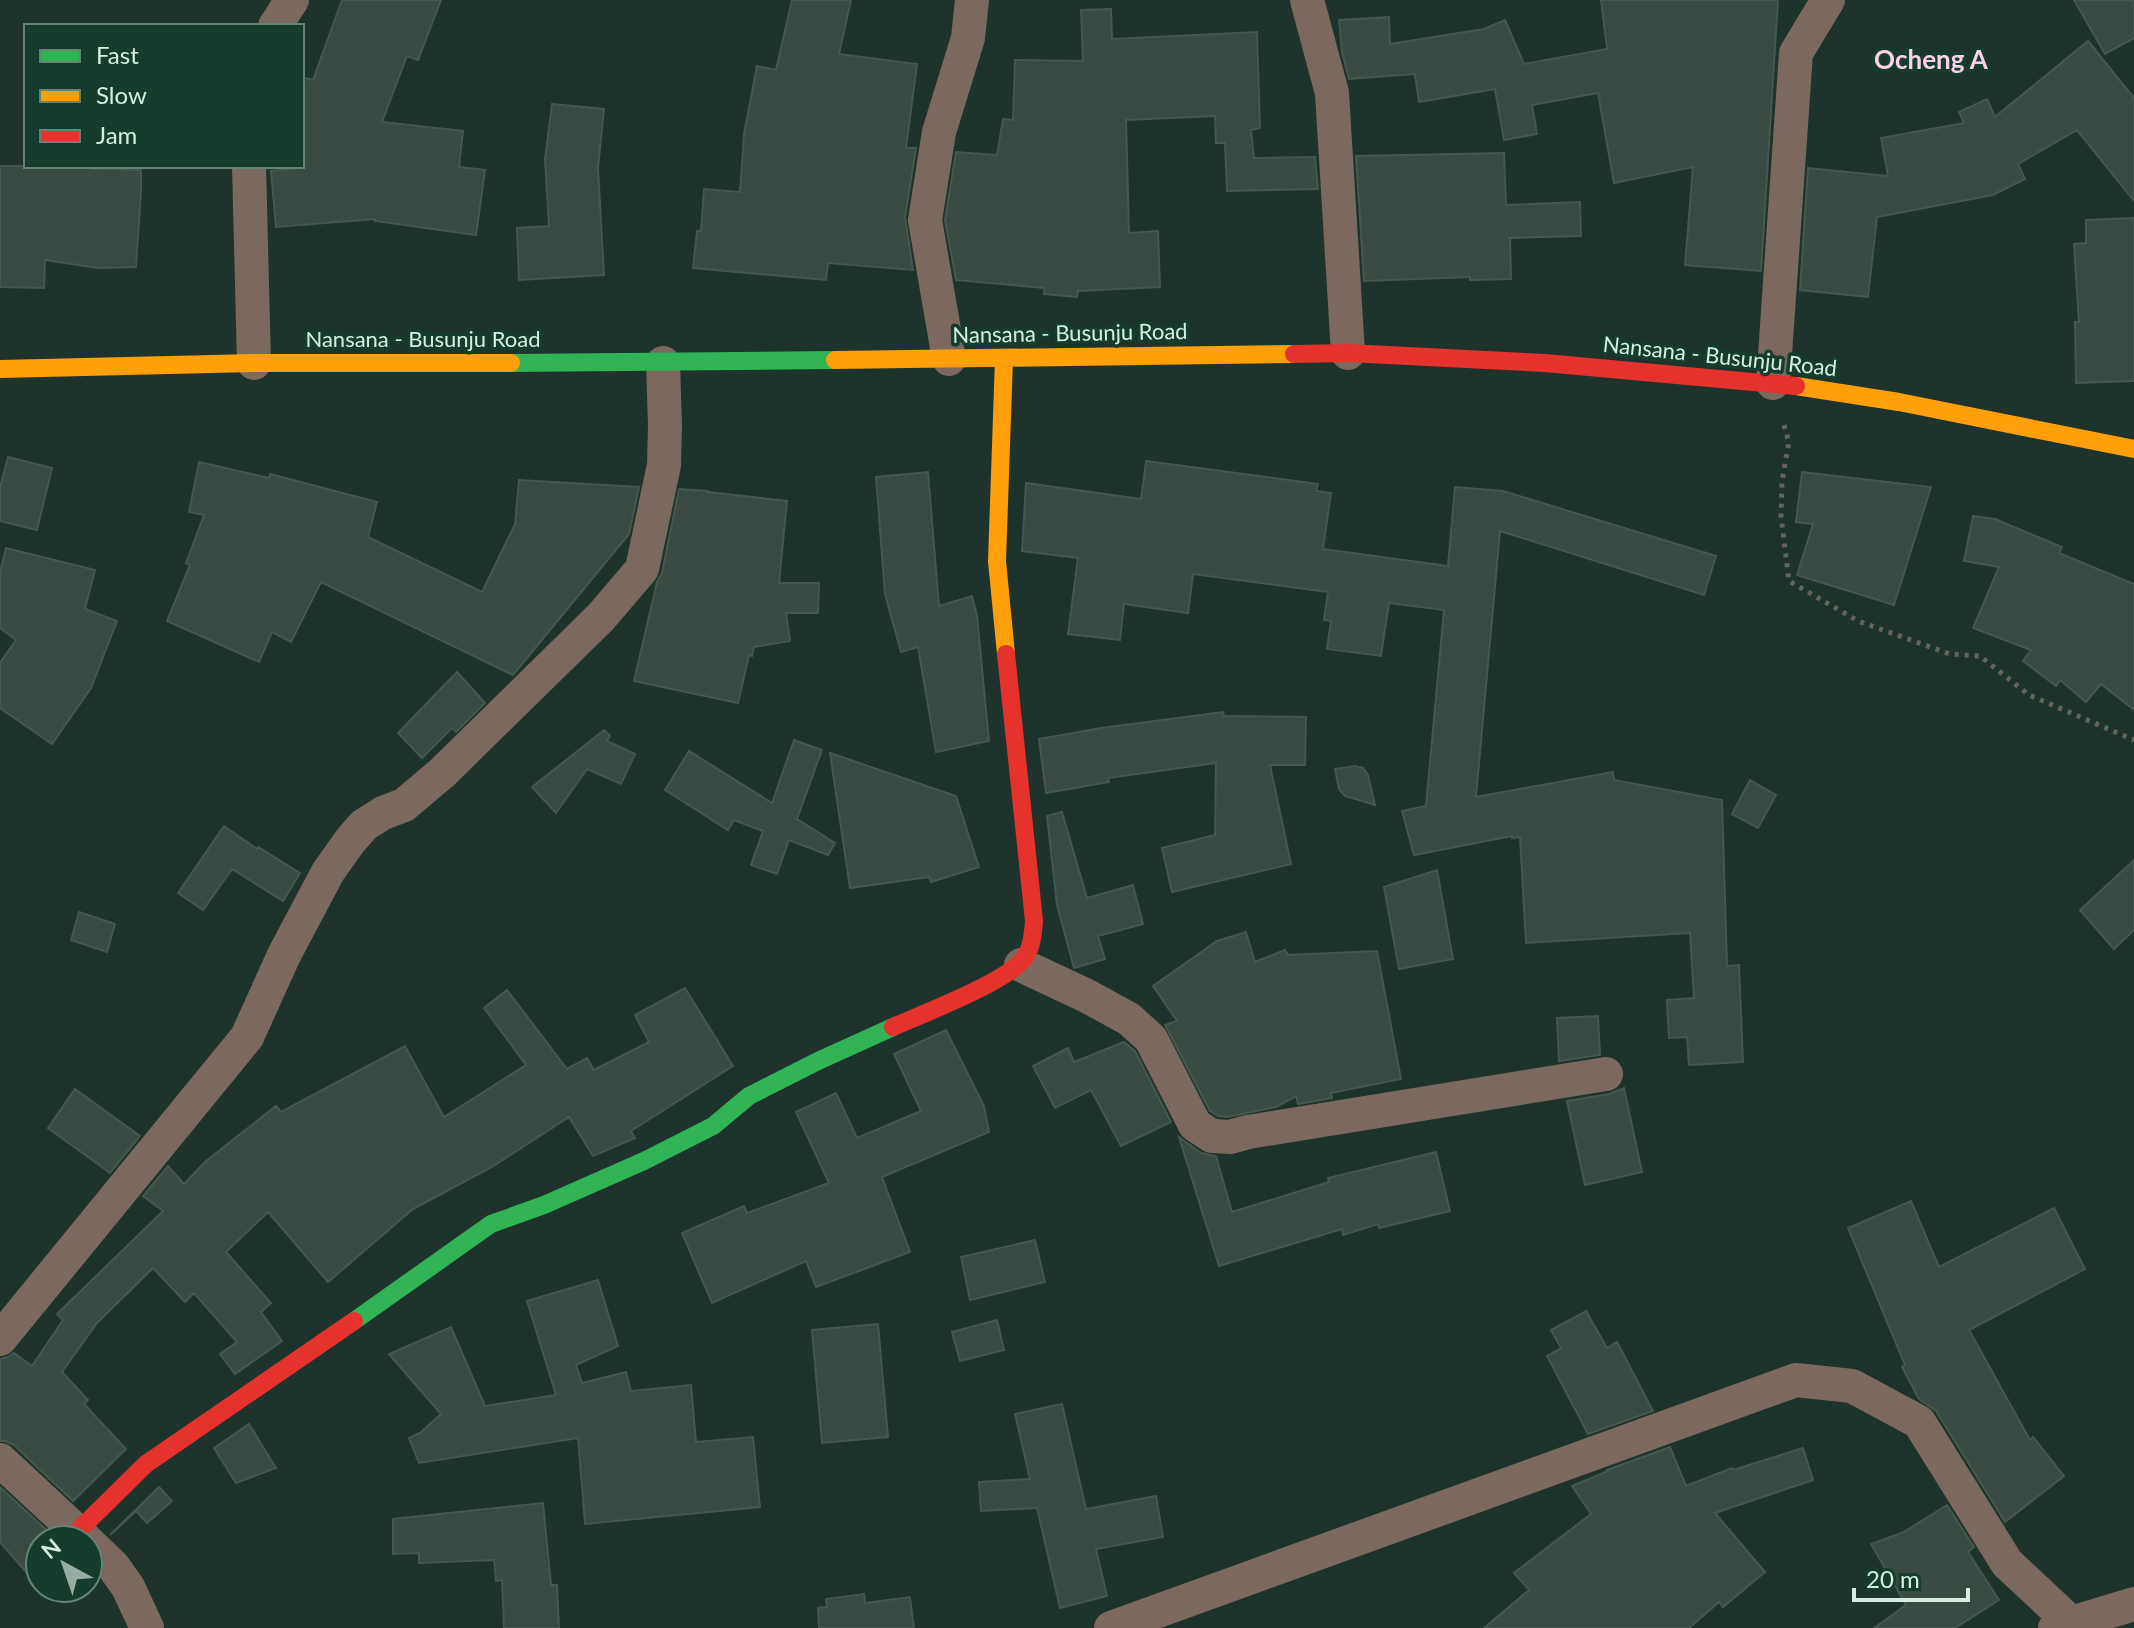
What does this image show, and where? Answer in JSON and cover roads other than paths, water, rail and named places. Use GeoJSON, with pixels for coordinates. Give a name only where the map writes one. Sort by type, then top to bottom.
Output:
{"type":"FeatureCollection","features":[{"type":"Feature","properties":{"kind":"main road","name":"Nansana - Busunju Road"},"geometry":{"type":"LineString","coordinates":[[0,369],[254,363],[663,363],[1348,353],[1545,363],[1773,383],[1899,402],[2134,449]]}},
{"type":"Feature","properties":{"kind":"main road"},"geometry":{"type":"LineString","coordinates":[[96,1524],[146,1464],[491,1224],[544,1205],[644,1161],[713,1126],[749,1096],[818,1061],[1003,977],[1021,965],[1031,946],[1034,921],[997,561],[1004,359]]}},
{"type":"Feature","properties":{"kind":"street"},"geometry":{"type":"LineString","coordinates":[[276,24],[292,0]]}},
{"type":"Feature","properties":{"kind":"street"},"geometry":{"type":"LineString","coordinates":[[949,359],[925,220],[939,132],[968,38],[972,0]]}},
{"type":"Feature","properties":{"kind":"street"},"geometry":{"type":"LineString","coordinates":[[1307,0],[1332,93],[1348,353]]}},
{"type":"Feature","properties":{"kind":"street"},"geometry":{"type":"LineString","coordinates":[[1773,383],[1796,53],[1828,0]]}},
{"type":"Feature","properties":{"kind":"street"},"geometry":{"type":"LineString","coordinates":[[249,168],[254,363]]}},
{"type":"Feature","properties":{"kind":"street"},"geometry":{"type":"LineString","coordinates":[[0,1339],[247,1037],[284,955],[328,872],[350,841],[364,825],[404,805],[442,773],[601,617],[642,569],[664,465],[663,363]]}},
{"type":"Feature","properties":{"kind":"street"},"geometry":{"type":"LineString","coordinates":[[1021,965],[1129,1019],[1151,1039],[1195,1125],[1212,1136],[1230,1137],[1606,1074]]}},
{"type":"Feature","properties":{"kind":"street"},"geometry":{"type":"LineString","coordinates":[[1111,1628],[1796,1380],[1852,1386],[1919,1422],[2007,1563],[2062,1625],[2134,1604]]}},
{"type":"Feature","properties":{"kind":"street"},"geometry":{"type":"LineString","coordinates":[[0,1460],[69,1524]]}},
{"type":"Feature","properties":{"kind":"street"},"geometry":{"type":"LineString","coordinates":[[104,1557],[128,1587],[147,1628]]}},
{"type":"Feature","properties":{"kind":"district","name":"Ocheng A"},"geometry":{"type":"Point","coordinates":[1931,60]}}]}
